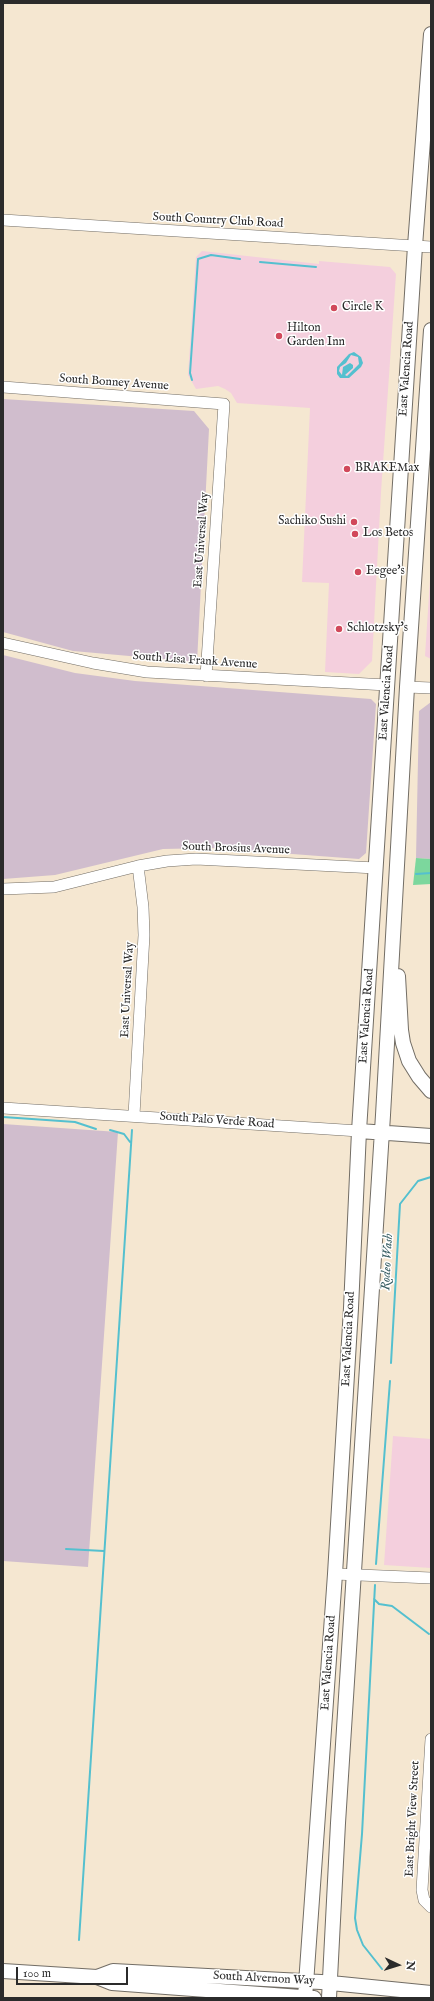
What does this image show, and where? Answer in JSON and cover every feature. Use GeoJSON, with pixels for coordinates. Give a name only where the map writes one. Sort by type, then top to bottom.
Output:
{"type":"FeatureCollection","features":[{"type":"Feature","properties":{"kind":"main road","name":"East Valencia Road"},"geometry":{"type":"LineString","coordinates":[[308,1998],[306,1982],[335,1574],[351,1308],[359,1130],[415,246],[431,34]]}},
{"type":"Feature","properties":{"kind":"main road","name":"East Valencia Road"},"geometry":{"type":"LineString","coordinates":[[329,1998],[337,1830],[381,1133],[407,687],[431,330]]}},
{"type":"Feature","properties":{"kind":"main road"},"geometry":{"type":"LineString","coordinates":[[387,685],[407,687]]}},
{"type":"Feature","properties":{"kind":"main road"},"geometry":{"type":"LineString","coordinates":[[394,905],[401,1030],[409,1061],[419,1077],[431,1091]]}},
{"type":"Feature","properties":{"kind":"main road","name":"South Palo Verde Road"},"geometry":{"type":"LineString","coordinates":[[359,1130],[431,1136]]}},
{"type":"Feature","properties":{"kind":"main road","name":"South Alvernon Way"},"geometry":{"type":"LineString","coordinates":[[3,1971],[97,1977],[112,1983],[308,1998]]}},
{"type":"Feature","properties":{"kind":"main road","name":"South Alvernon Way"},"geometry":{"type":"LineString","coordinates":[[97,1977],[113,1971],[330,1983],[431,1993]]}},
{"type":"Feature","properties":{"kind":"street","name":"South Country Club Road"},"geometry":{"type":"LineString","coordinates":[[3,220],[431,247]]}},
{"type":"Feature","properties":{"kind":"street","name":"South Bonney Avenue"},"geometry":{"type":"LineString","coordinates":[[3,387],[224,404]]}},
{"type":"Feature","properties":{"kind":"street","name":"East Universal Way"},"geometry":{"type":"LineString","coordinates":[[206,676],[224,404]]}},
{"type":"Feature","properties":{"kind":"street","name":"South Lisa Frank Avenue"},"geometry":{"type":"LineString","coordinates":[[3,643],[93,664],[147,672],[387,685]]}},
{"type":"Feature","properties":{"kind":"street"},"geometry":{"type":"LineString","coordinates":[[407,687],[431,688]]}},
{"type":"Feature","properties":{"kind":"street","name":"South Brosius Avenue"},"geometry":{"type":"LineString","coordinates":[[3,889],[54,886],[138,866],[167,861],[196,859],[376,868]]}},
{"type":"Feature","properties":{"kind":"street","name":"East Universal Way"},"geometry":{"type":"LineString","coordinates":[[134,1115],[144,935],[143,907],[138,866]]}},
{"type":"Feature","properties":{"kind":"street","name":"South Palo Verde Road"},"geometry":{"type":"LineString","coordinates":[[3,1108],[359,1130]]}},
{"type":"Feature","properties":{"kind":"street"},"geometry":{"type":"LineString","coordinates":[[335,1574],[354,1573],[431,1578]]}},
{"type":"Feature","properties":{"kind":"street","name":"East Bright View Street"},"geometry":{"type":"LineString","coordinates":[[427,1904],[422,1890],[429,1813],[431,1739]]}},
{"type":"Feature","properties":{"kind":"shaded area"},"geometry":{"type":"Polygon","coordinates":[[[202,251],[319,264],[319,261],[390,267],[396,274],[381,492],[372,661],[359,674],[325,672],[329,583],[302,582],[310,408],[237,403],[231,393],[218,386],[196,389],[188,375],[196,257],[202,251]]]}},
{"type":"Feature","properties":{"kind":"shaded area"},"geometry":{"type":"Polygon","coordinates":[[[3,399],[194,411],[209,429],[197,662],[73,651],[3,632],[3,399]]]}},
{"type":"Feature","properties":{"kind":"shaded area"},"geometry":{"type":"Polygon","coordinates":[[[431,564],[431,659],[425,656],[431,564]]]}},
{"type":"Feature","properties":{"kind":"shaded area"},"geometry":{"type":"Polygon","coordinates":[[[3,655],[75,673],[135,681],[371,699],[376,704],[366,853],[359,859],[212,848],[163,849],[55,875],[3,879],[3,655]]]}},
{"type":"Feature","properties":{"kind":"shaded area"},"geometry":{"type":"Polygon","coordinates":[[[431,702],[431,859],[416,858],[419,711],[431,702]]]}},
{"type":"Feature","properties":{"kind":"shaded area"},"geometry":{"type":"Polygon","coordinates":[[[3,1124],[118,1132],[88,1567],[3,1561],[3,1124]]]}},
{"type":"Feature","properties":{"kind":"shaded area"},"geometry":{"type":"Polygon","coordinates":[[[393,1436],[431,1439],[431,1568],[384,1565],[393,1436]]]}},
{"type":"Feature","properties":{"kind":"green space"},"geometry":{"type":"Polygon","coordinates":[[[416,858],[431,859],[431,884],[413,885],[416,858]]]}},
{"type":"Feature","properties":{"kind":"water"},"geometry":{"type":"Polygon","coordinates":[[[354,352],[361,357],[363,363],[361,367],[349,378],[340,378],[337,374],[337,367],[349,354],[354,352]],[[351,355],[346,363],[340,367],[339,371],[342,375],[343,367],[350,363],[353,365],[353,368],[345,375],[347,376],[359,364],[358,357],[351,355]]]}},
{"type":"Feature","properties":{"kind":"waterway"},"geometry":{"type":"LineString","coordinates":[[192,380],[190,373],[198,259],[211,255],[240,259]]}},
{"type":"Feature","properties":{"kind":"waterway"},"geometry":{"type":"LineString","coordinates":[[260,262],[316,267]]}},
{"type":"Feature","properties":{"kind":"waterway"},"geometry":{"type":"LineString","coordinates":[[416,874],[431,873]]}},
{"type":"Feature","properties":{"kind":"waterway"},"geometry":{"type":"LineString","coordinates":[[3,1117],[75,1122],[96,1129]]}},
{"type":"Feature","properties":{"kind":"waterway"},"geometry":{"type":"LineString","coordinates":[[110,1130],[124,1134],[130,1142]]}},
{"type":"Feature","properties":{"kind":"waterway"},"geometry":{"type":"LineString","coordinates":[[79,1940],[132,1130]]}},
{"type":"Feature","properties":{"kind":"waterway","name":"Rodeo Wash"},"geometry":{"type":"LineString","coordinates":[[391,1363],[400,1204],[418,1181],[431,1177]]}},
{"type":"Feature","properties":{"kind":"waterway","name":"Rodeo Wash"},"geometry":{"type":"LineString","coordinates":[[376,1564],[390,1381]]}},
{"type":"Feature","properties":{"kind":"waterway"},"geometry":{"type":"LineString","coordinates":[[66,1549],[104,1551]]}},
{"type":"Feature","properties":{"kind":"waterway"},"geometry":{"type":"LineString","coordinates":[[375,1585],[362,1834],[355,1918],[357,1930],[363,1945],[382,1969]]}},
{"type":"Feature","properties":{"kind":"waterway"},"geometry":{"type":"LineString","coordinates":[[374,1599],[379,1604],[392,1606],[429,1634]]}},
{"type":"Feature","properties":{"kind":"place","name":"Circle K"},"geometry":{"type":"Point","coordinates":[334,308]}},
{"type":"Feature","properties":{"kind":"place","name":"Hilton Garden Inn"},"geometry":{"type":"Point","coordinates":[279,336]}},
{"type":"Feature","properties":{"kind":"place","name":"BRAKEMax"},"geometry":{"type":"Point","coordinates":[347,469]}},
{"type":"Feature","properties":{"kind":"place","name":"Sachiko Sushi"},"geometry":{"type":"Point","coordinates":[354,522]}},
{"type":"Feature","properties":{"kind":"place","name":"Los Betos"},"geometry":{"type":"Point","coordinates":[355,534]}},
{"type":"Feature","properties":{"kind":"place","name":"Eegee's"},"geometry":{"type":"Point","coordinates":[358,572]}},
{"type":"Feature","properties":{"kind":"place","name":"Schlotzsky's"},"geometry":{"type":"Point","coordinates":[339,629]}}]}
